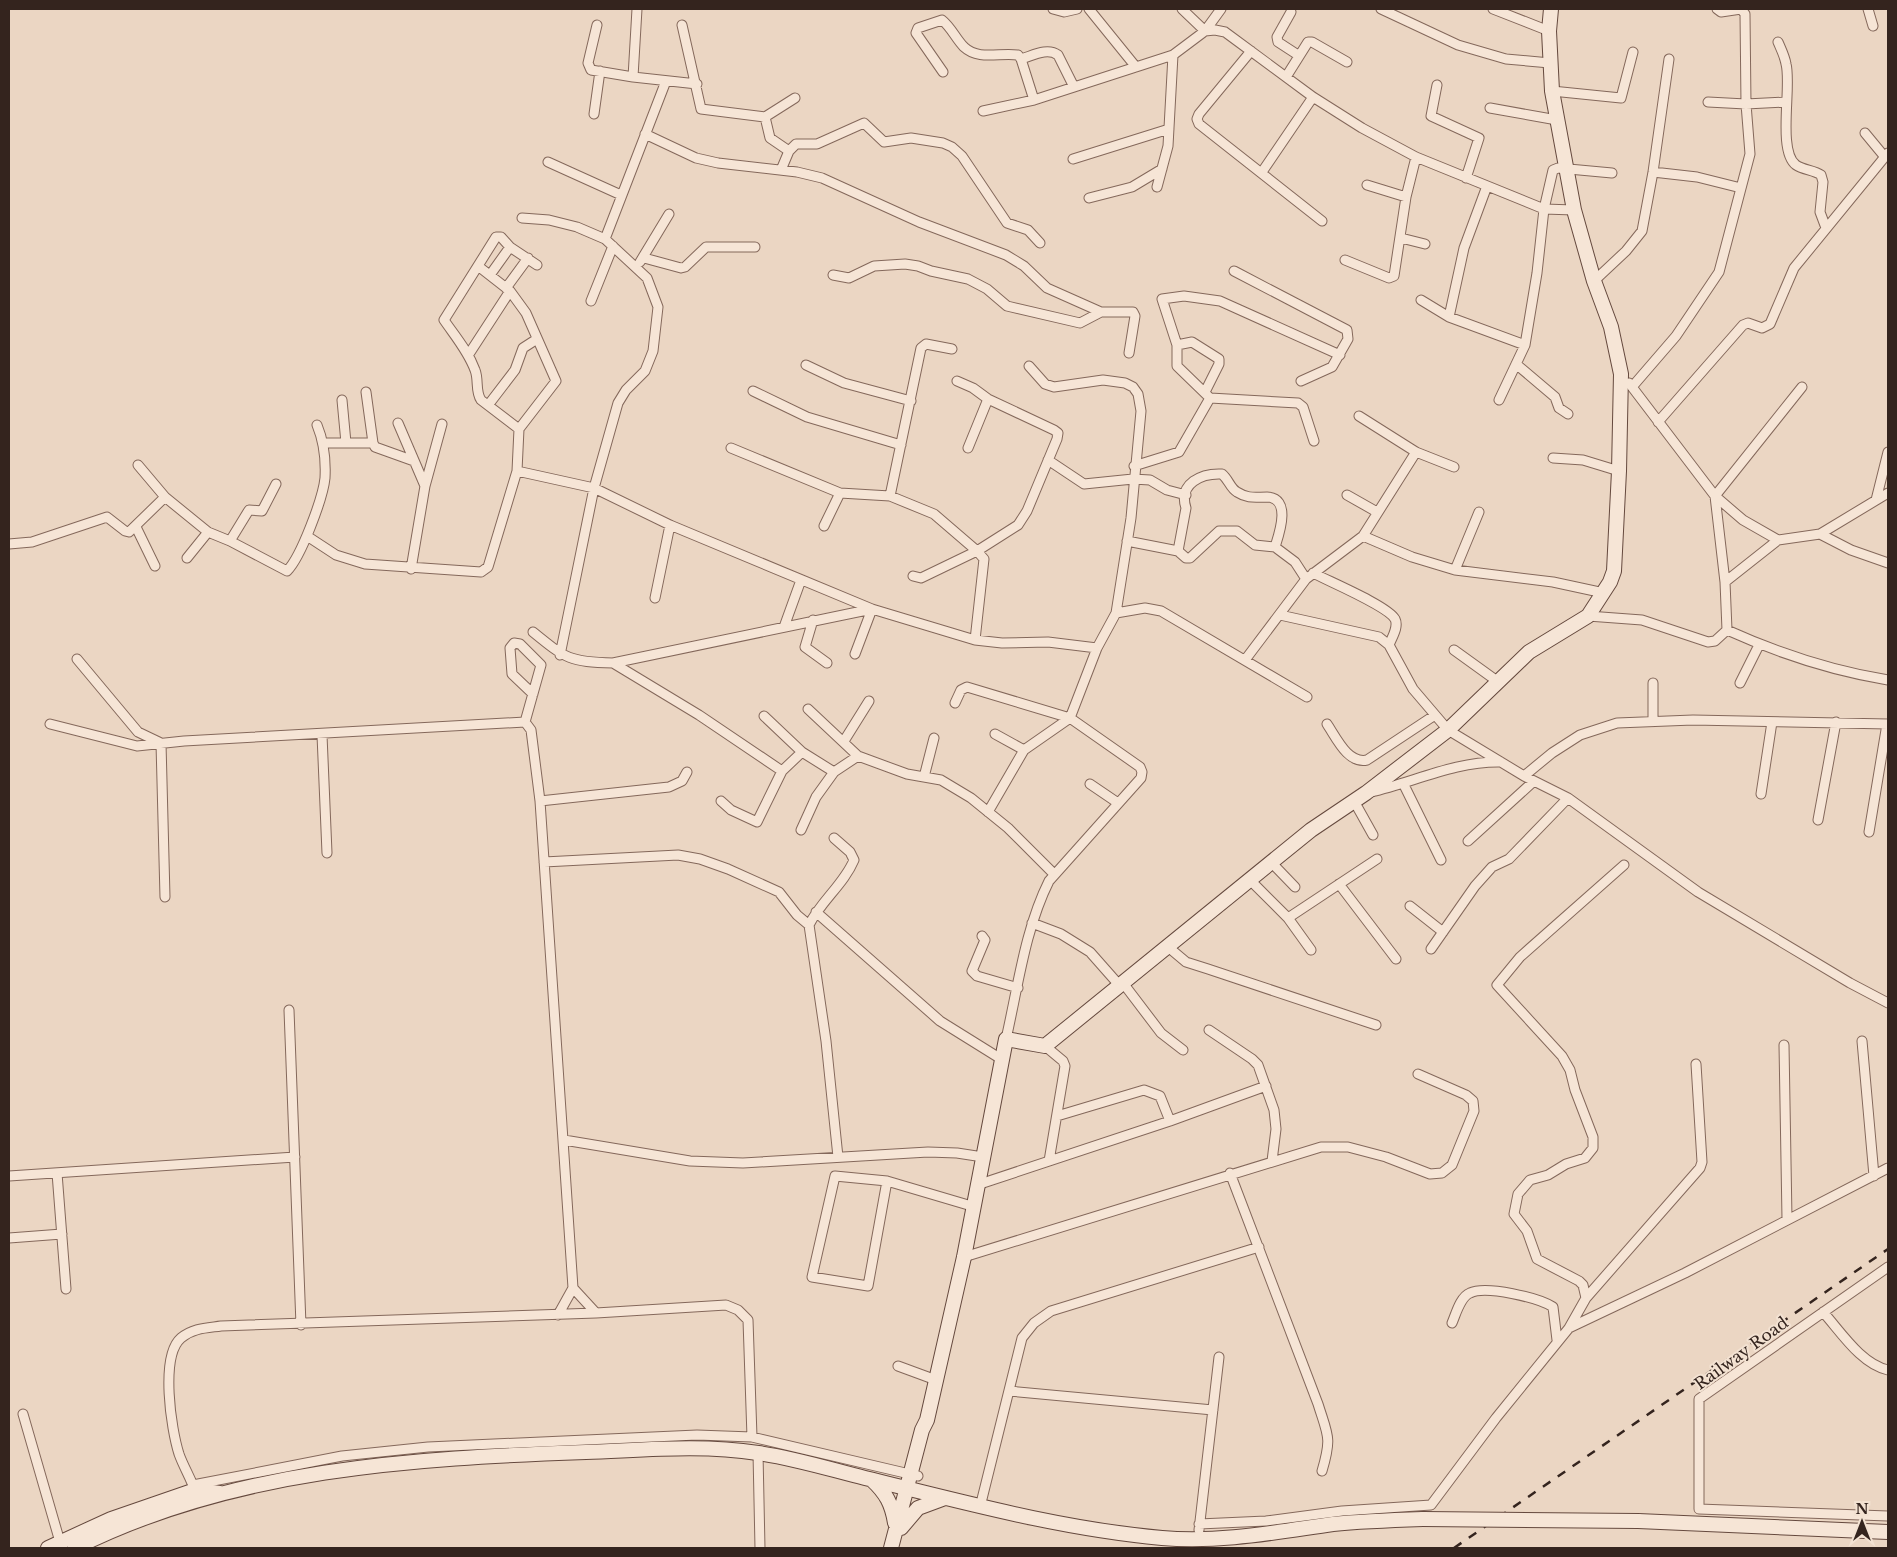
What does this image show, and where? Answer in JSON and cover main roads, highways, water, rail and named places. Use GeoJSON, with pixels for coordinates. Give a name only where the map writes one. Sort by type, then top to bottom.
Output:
{"type":"FeatureCollection","features":[{"type":"Feature","properties":{"kind":"main road"},"geometry":{"type":"LineString","coordinates":[[891,1548],[928,1433],[927,1420],[980,1184],[983,1157],[1006,1039],[1045,1046],[1122,985],[1270,862],[1311,830],[1366,794],[1448,730],[1529,652],[1588,616],[1604,593],[1614,570],[1620,471],[1621,374],[1611,328],[1594,281],[1574,210],[1552,91],[1549,31],[1551,9]]}},
{"type":"Feature","properties":{"kind":"main road"},"geometry":{"type":"LineString","coordinates":[[54,1545],[111,1520],[196,1492],[223,1494],[303,1476],[420,1461],[642,1443],[758,1453],[871,1480],[913,1482],[946,1498],[980,1507],[1095,1530],[1198,1539],[1268,1528],[1423,1519],[1638,1521],[1888,1532]]}},
{"type":"Feature","properties":{"kind":"main road"},"geometry":{"type":"LineString","coordinates":[[871,1480],[888,1496],[897,1530]]}},
{"type":"Feature","properties":{"kind":"main road"},"geometry":{"type":"LineString","coordinates":[[75,1548],[196,1492]]}},
{"type":"Feature","properties":{"kind":"main road"},"geometry":{"type":"LineString","coordinates":[[897,1530],[918,1508],[946,1498]]}},
{"type":"Feature","properties":{"kind":"railway"},"geometry":{"type":"LineString","coordinates":[[1454,1548],[1888,1249]]}}]}
